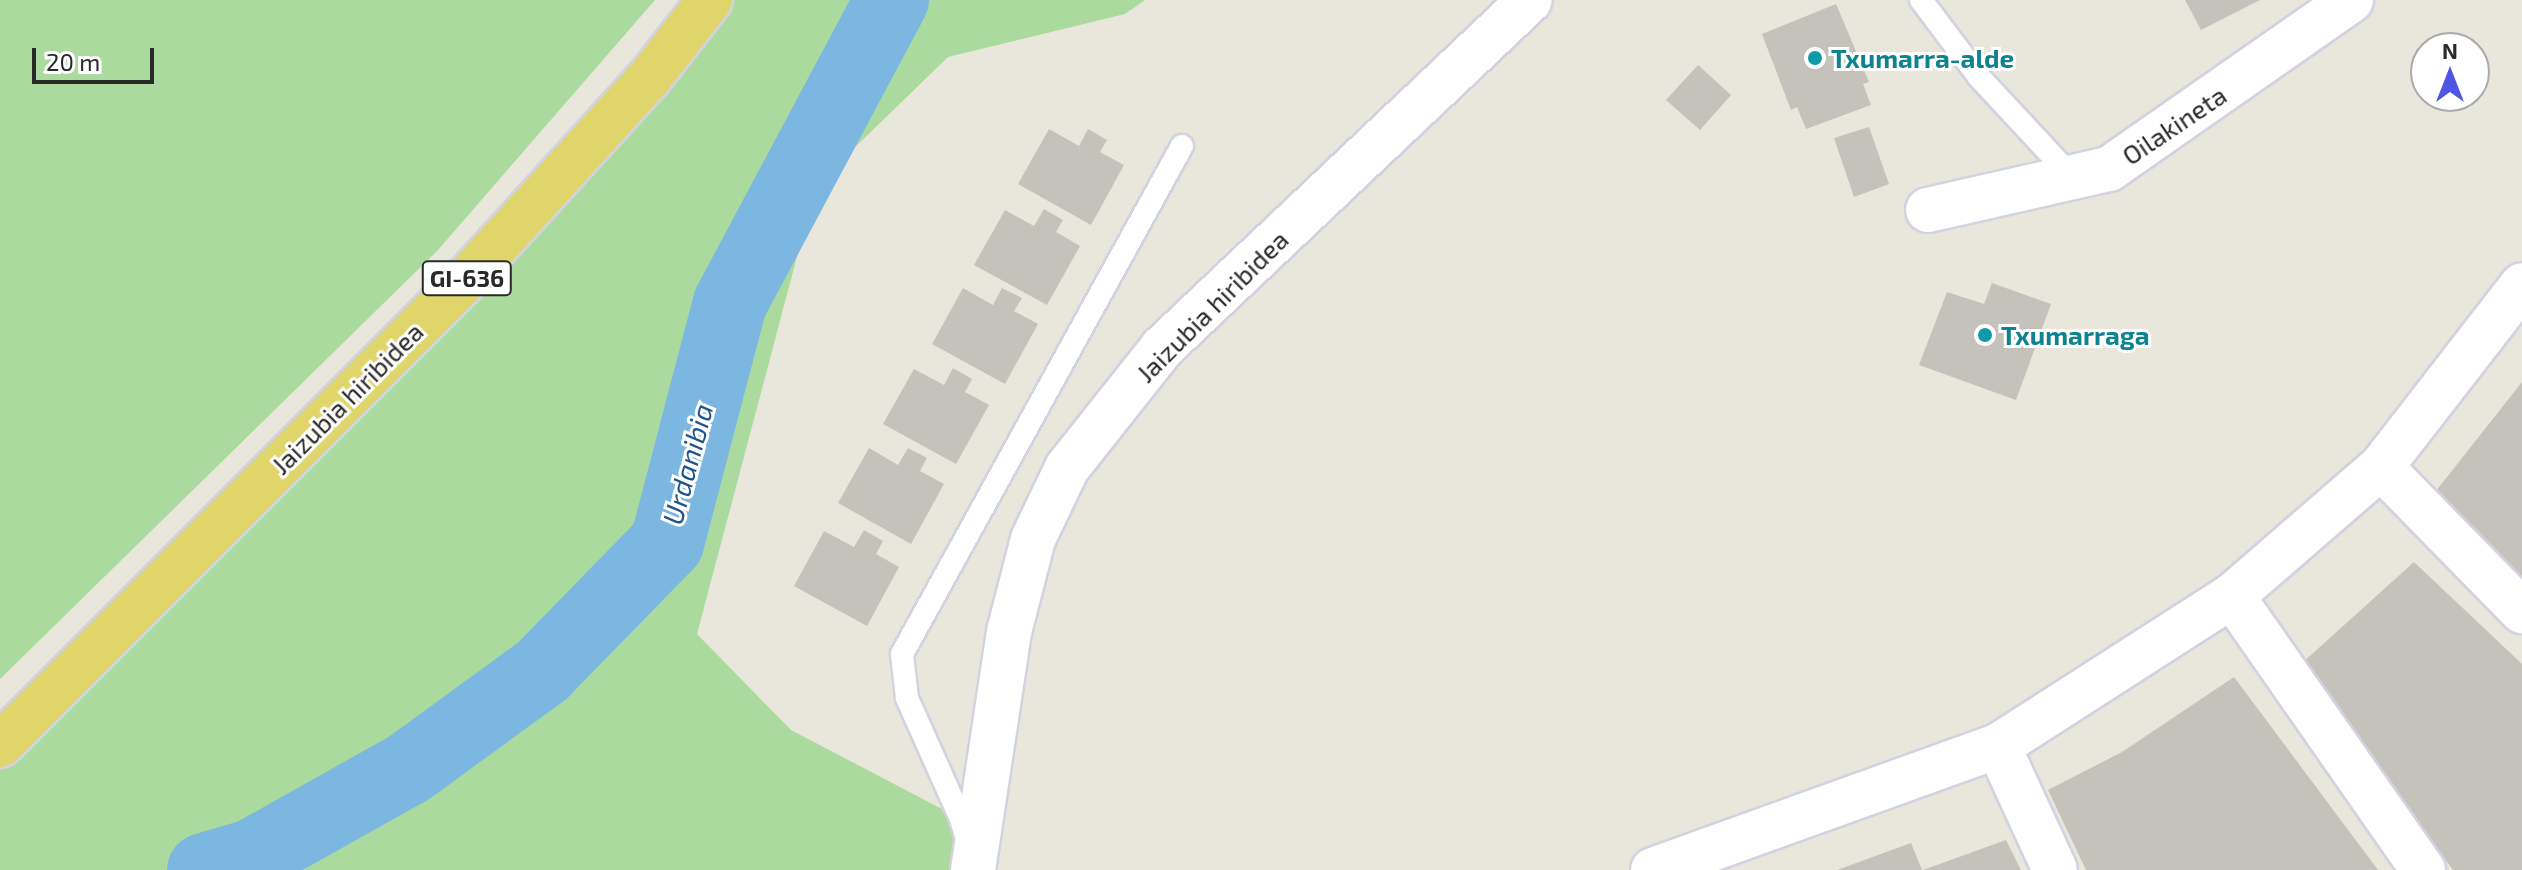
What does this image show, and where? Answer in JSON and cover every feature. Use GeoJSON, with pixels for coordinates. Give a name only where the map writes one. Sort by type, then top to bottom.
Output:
{"type":"FeatureCollection","features":[{"type":"Feature","properties":{"kind":"main road","name":"Jaizubia hiribidea"},"geometry":{"type":"LineString","coordinates":[[0,745],[468,277],[650,77],[710,0]]}},
{"type":"Feature","properties":{"kind":"street","name":"Jaizubia hiribidea"},"geometry":{"type":"LineString","coordinates":[[974,868],[1009,632],[1033,539],[1067,468],[1162,348],[1530,0]]}},
{"type":"Feature","properties":{"kind":"street","name":"Oilakineta"},"geometry":{"type":"LineString","coordinates":[[1928,210],[2109,169],[2351,0]]}},
{"type":"Feature","properties":{"kind":"street"},"geometry":{"type":"LineString","coordinates":[[1653,870],[1998,746],[2232,596],[2381,467],[2522,285]]}},
{"type":"Feature","properties":{"kind":"street"},"geometry":{"type":"LineString","coordinates":[[2381,467],[2522,611]]}},
{"type":"Feature","properties":{"kind":"street"},"geometry":{"type":"LineString","coordinates":[[2232,596],[2423,870]]}},
{"type":"Feature","properties":{"kind":"street"},"geometry":{"type":"LineString","coordinates":[[1998,746],[2055,870]]}},
{"type":"Feature","properties":{"kind":"lane"},"geometry":{"type":"LineString","coordinates":[[1921,0],[1979,77],[2072,177]]}},
{"type":"Feature","properties":{"kind":"lane"},"geometry":{"type":"LineString","coordinates":[[974,868],[961,819],[907,698],[902,654],[1182,146]]}},
{"type":"Feature","properties":{"kind":"green space"},"geometry":{"type":"Polygon","coordinates":[[[0,0],[655,0],[438,250],[0,679],[0,0]]]}},
{"type":"Feature","properties":{"kind":"green space"},"geometry":{"type":"Polygon","coordinates":[[[705,0],[1145,0],[1125,14],[948,57],[816,185],[697,634],[791,730],[961,819],[973,870],[0,870],[0,740],[705,0]]]}},
{"type":"Feature","properties":{"kind":"building"},"geometry":{"type":"Polygon","coordinates":[[[2185,0],[2260,0],[2201,30],[2185,0]]]}},
{"type":"Feature","properties":{"kind":"building","name":"Txumarra-alde"},"geometry":{"type":"Polygon","coordinates":[[[1836,4],[1869,82],[1863,84],[1871,105],[1806,129],[1797,107],[1791,110],[1762,34],[1836,4]]]}},
{"type":"Feature","properties":{"kind":"building"},"geometry":{"type":"Polygon","coordinates":[[[1698,65],[1731,95],[1700,130],[1666,100],[1698,65]]]}},
{"type":"Feature","properties":{"kind":"building"},"geometry":{"type":"Polygon","coordinates":[[[1869,127],[1889,184],[1854,197],[1834,138],[1869,127]]]}},
{"type":"Feature","properties":{"kind":"building"},"geometry":{"type":"Polygon","coordinates":[[[1049,129],[1079,146],[1088,129],[1107,140],[1100,152],[1124,165],[1091,225],[1018,184],[1049,129]]]}},
{"type":"Feature","properties":{"kind":"building"},"geometry":{"type":"Polygon","coordinates":[[[1044,209],[1063,220],[1056,232],[1080,246],[1047,305],[974,265],[1005,210],[1034,226],[1044,209]]]}},
{"type":"Feature","properties":{"kind":"building","name":"Txumarraga"},"geometry":{"type":"Polygon","coordinates":[[[1992,283],[2051,304],[2016,400],[1919,365],[1947,292],[1984,304],[1992,283]]]}},
{"type":"Feature","properties":{"kind":"building"},"geometry":{"type":"Polygon","coordinates":[[[963,288],[993,305],[1002,288],[1022,298],[1014,311],[1038,324],[1005,384],[932,344],[963,288]]]}},
{"type":"Feature","properties":{"kind":"building"},"geometry":{"type":"Polygon","coordinates":[[[953,368],[972,379],[965,392],[989,405],[956,464],[883,424],[914,369],[944,385],[953,368]]]}},
{"type":"Feature","properties":{"kind":"building"},"geometry":{"type":"Polygon","coordinates":[[[2522,382],[2522,581],[2432,496],[2522,382]]]}},
{"type":"Feature","properties":{"kind":"building"},"geometry":{"type":"Polygon","coordinates":[[[869,448],[898,465],[908,448],[927,458],[920,471],[944,484],[911,544],[838,503],[869,448]]]}},
{"type":"Feature","properties":{"kind":"building"},"geometry":{"type":"Polygon","coordinates":[[[864,530],[883,541],[876,554],[899,567],[867,626],[794,586],[824,531],[854,547],[864,530]]]}},
{"type":"Feature","properties":{"kind":"building"},"geometry":{"type":"Polygon","coordinates":[[[2414,562],[2522,664],[2522,870],[2453,870],[2301,664],[2414,562]]]}},
{"type":"Feature","properties":{"kind":"building"},"geometry":{"type":"Polygon","coordinates":[[[2234,677],[2378,870],[2086,870],[2048,790],[2122,752],[2234,677]]]}},
{"type":"Feature","properties":{"kind":"building"},"geometry":{"type":"Polygon","coordinates":[[[2006,840],[2021,870],[1923,870],[2006,840]]]}},
{"type":"Feature","properties":{"kind":"building"},"geometry":{"type":"Polygon","coordinates":[[[1911,843],[1922,870],[1837,870],[1911,843]]]}},
{"type":"Feature","properties":{"kind":"waterway","name":"Urdanibia"},"geometry":{"type":"LineString","coordinates":[[204,870],[252,856],[409,768],[542,671],[667,543],[730,303],[892,0]]}},
{"type":"Feature","properties":{"kind":"place","name":"Txumarra-alde"},"geometry":{"type":"Point","coordinates":[1815,58]}},
{"type":"Feature","properties":{"kind":"place","name":"Txumarraga"},"geometry":{"type":"Point","coordinates":[1985,335]}}]}
